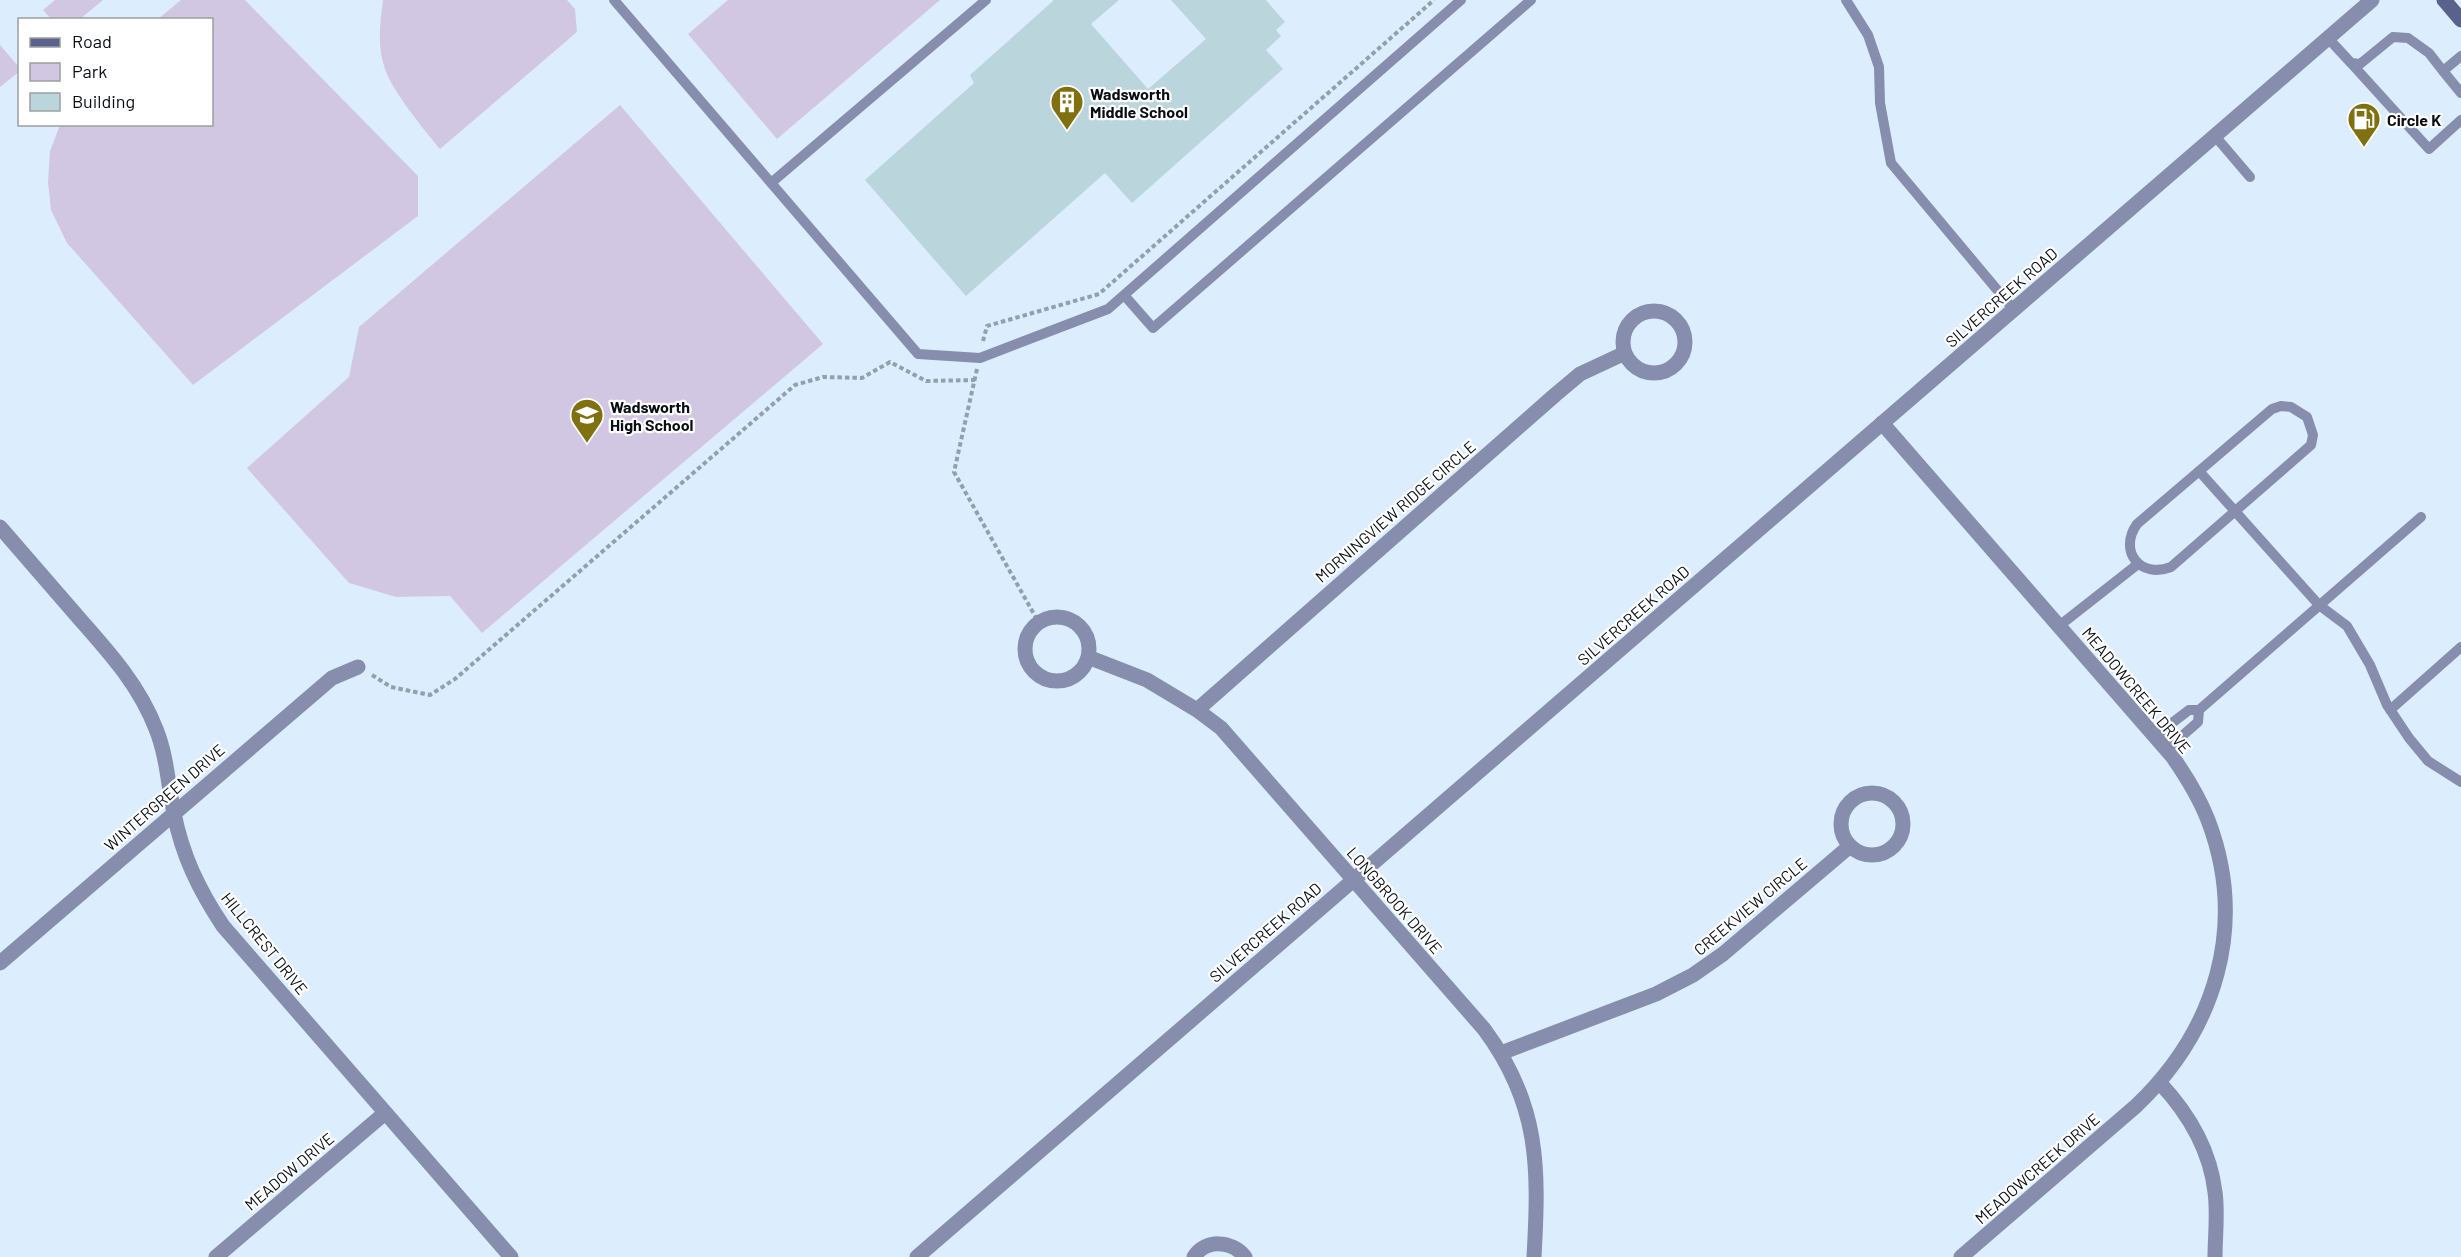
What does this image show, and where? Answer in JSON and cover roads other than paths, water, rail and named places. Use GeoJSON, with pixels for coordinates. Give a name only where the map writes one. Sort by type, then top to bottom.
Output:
{"type":"FeatureCollection","features":[{"type":"Feature","properties":{"kind":"main road"},"geometry":{"type":"LineString","coordinates":[[2444,0],[2461,20]]}},
{"type":"Feature","properties":{"kind":"street","name":"SILVERCREEK ROAD"},"geometry":{"type":"LineString","coordinates":[[917,1257],[2372,0]]}},
{"type":"Feature","properties":{"kind":"street"},"geometry":{"type":"LineString","coordinates":[[1648,311],[1669,314],[1683,329],[1686,340],[1685,351],[1674,367],[1665,372],[1646,372],[1630,362],[1625,353],[1623,342],[1625,332],[1630,322],[1638,315],[1648,311]]}},
{"type":"Feature","properties":{"kind":"street","name":"MORNINGVIEW RIDGE CIRCLE"},"geometry":{"type":"LineString","coordinates":[[1197,710],[1554,395],[1580,374],[1625,353]]}},
{"type":"Feature","properties":{"kind":"street","name":"MEADOWCREEK DRIVE"},"geometry":{"type":"LineString","coordinates":[[1882,423],[2167,749],[2192,786],[2207,819],[2217,849],[2223,880],[2225,921],[2221,956],[2212,991],[2197,1029],[2178,1060],[2160,1083],[2136,1106],[1961,1257]]}},
{"type":"Feature","properties":{"kind":"street","name":"HILLCREST DRIVE"},"geometry":{"type":"LineString","coordinates":[[0,527],[122,666],[141,696],[156,729],[166,763],[174,812],[189,867],[203,896],[223,926],[511,1257]]}},
{"type":"Feature","properties":{"kind":"street"},"geometry":{"type":"LineString","coordinates":[[1050,618],[1071,620],[1086,636],[1089,646],[1088,657],[1077,674],[1069,679],[1048,680],[1032,668],[1025,649],[1027,639],[1031,630],[1050,618]]}},
{"type":"Feature","properties":{"kind":"street","name":"LONGBROOK DRIVE"},"geometry":{"type":"LineString","coordinates":[[1088,657],[1147,680],[1197,710],[1221,728],[1484,1029],[1501,1053],[1523,1104],[1530,1127],[1537,1167],[1534,1257]]}},
{"type":"Feature","properties":{"kind":"street","name":"WINTERGREEN DRIVE"},"geometry":{"type":"LineString","coordinates":[[1,960],[332,678],[358,668]]}},
{"type":"Feature","properties":{"kind":"street"},"geometry":{"type":"LineString","coordinates":[[1874,793],[1894,801],[1903,820],[1903,829],[1894,847],[1877,855],[1867,855],[1850,846],[1841,826],[1847,806],[1864,794],[1874,793]]}},
{"type":"Feature","properties":{"kind":"street","name":"CREEKVIEW CIRCLE"},"geometry":{"type":"LineString","coordinates":[[1501,1053],[1656,994],[1693,975],[1723,954],[1850,846]]}},
{"type":"Feature","properties":{"kind":"street"},"geometry":{"type":"LineString","coordinates":[[2160,1083],[2188,1118],[2202,1144],[2211,1170],[2215,1194],[2215,1257]]}},
{"type":"Feature","properties":{"kind":"street","name":"MEADOW DRIVE"},"geometry":{"type":"LineString","coordinates":[[216,1257],[385,1113]]}},
{"type":"Feature","properties":{"kind":"street"},"geometry":{"type":"LineString","coordinates":[[1194,1257],[1205,1246],[1215,1244],[1234,1247],[1245,1257]]}},
{"type":"Feature","properties":{"kind":"lane"},"geometry":{"type":"LineString","coordinates":[[614,0],[918,354],[980,358],[1108,309],[1461,0]]}},
{"type":"Feature","properties":{"kind":"lane"},"geometry":{"type":"LineString","coordinates":[[771,183],[986,0]]}},
{"type":"Feature","properties":{"kind":"lane"},"geometry":{"type":"LineString","coordinates":[[1124,295],[1153,328],[1531,0]]}},
{"type":"Feature","properties":{"kind":"lane"},"geometry":{"type":"LineString","coordinates":[[1846,0],[1868,35],[1879,67],[1880,103],[1891,163],[2014,310]]}},
{"type":"Feature","properties":{"kind":"lane"},"geometry":{"type":"LineString","coordinates":[[2351,63],[2360,64],[2393,37],[2408,38],[2428,53],[2461,93]]}},
{"type":"Feature","properties":{"kind":"lane"},"geometry":{"type":"LineString","coordinates":[[2328,38],[2428,149],[2461,120]]}},
{"type":"Feature","properties":{"kind":"lane"},"geometry":{"type":"LineString","coordinates":[[2443,71],[2461,56]]}},
{"type":"Feature","properties":{"kind":"lane"},"geometry":{"type":"LineString","coordinates":[[2215,136],[2250,177]]}},
{"type":"Feature","properties":{"kind":"lane"},"geometry":{"type":"LineString","coordinates":[[2282,406],[2291,407],[2307,417],[2313,435],[2311,445],[2236,511],[2171,567],[2154,571],[2138,564],[2129,548],[2132,531],[2137,524],[2199,471],[2272,409],[2282,406]]}},
{"type":"Feature","properties":{"kind":"lane"},"geometry":{"type":"LineString","coordinates":[[2199,471],[2319,605],[2347,626],[2370,665],[2390,710],[2428,761],[2461,782]]}},
{"type":"Feature","properties":{"kind":"lane"},"geometry":{"type":"LineString","coordinates":[[2155,736],[2189,710],[2199,710],[2421,517]]}},
{"type":"Feature","properties":{"kind":"lane"},"geometry":{"type":"LineString","coordinates":[[2059,626],[2138,564]]}},
{"type":"Feature","properties":{"kind":"lane"},"geometry":{"type":"LineString","coordinates":[[2390,710],[2461,647]]}},
{"type":"Feature","properties":{"kind":"lane"},"geometry":{"type":"LineString","coordinates":[[2167,749],[2198,722],[2199,710]]}},
{"type":"Feature","properties":{"kind":"place","name":"Wadsworth Middle School"},"geometry":{"type":"Point","coordinates":[1067,131]}},
{"type":"Feature","properties":{"kind":"place","name":"Circle K"},"geometry":{"type":"Point","coordinates":[2364,148]}},
{"type":"Feature","properties":{"kind":"place","name":"Wadsworth High School"},"geometry":{"type":"Point","coordinates":[587,444]}}]}
